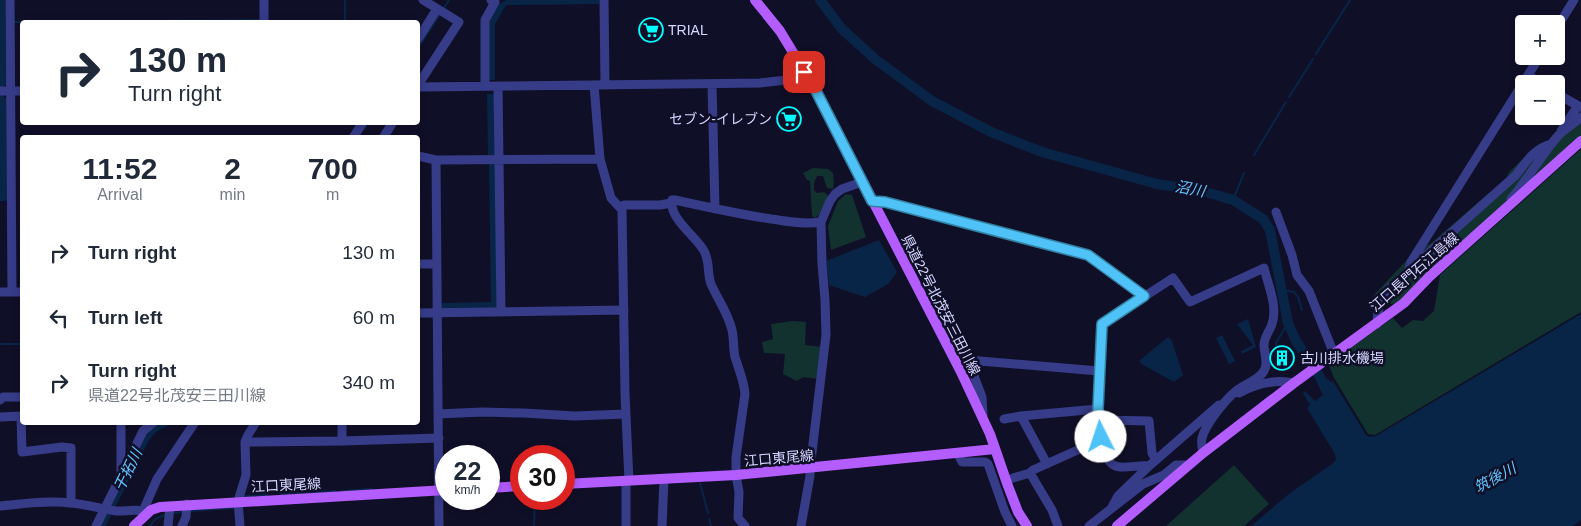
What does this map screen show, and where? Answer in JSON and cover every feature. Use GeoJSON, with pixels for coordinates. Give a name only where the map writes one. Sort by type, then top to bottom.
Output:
{"type":"FeatureCollection","features":[{"type":"Feature","properties":{"kind":"main road","name":"県道22号北茂安三田川線"},"geometry":{"type":"LineString","coordinates":[[755,0],[780,30],[814,87],[961,372],[983,419],[1015,503],[1027,526]]}},
{"type":"Feature","properties":{"kind":"main road","name":"江口長門石江島線"},"geometry":{"type":"LineString","coordinates":[[1117,526],[1203,453],[1294,382],[1404,303],[1429,278],[1581,141]]}},
{"type":"Feature","properties":{"kind":"main road","name":"江口東尾線"},"geometry":{"type":"LineString","coordinates":[[575,483],[736,475],[995,450]]}},
{"type":"Feature","properties":{"kind":"main road","name":"江口東尾線"},"geometry":{"type":"LineString","coordinates":[[134,526],[144,512],[160,507],[435,490]]}},
{"type":"Feature","properties":{"kind":"street"},"geometry":{"type":"LineString","coordinates":[[10,0],[6,91],[12,292]]}},
{"type":"Feature","properties":{"kind":"street"},"geometry":{"type":"LineString","coordinates":[[264,0],[264,20]]}},
{"type":"Feature","properties":{"kind":"street"},"geometry":{"type":"LineString","coordinates":[[420,83],[459,22],[423,0]]}},
{"type":"Feature","properties":{"kind":"street"},"geometry":{"type":"LineString","coordinates":[[485,86],[485,20],[495,2],[491,0]]}},
{"type":"Feature","properties":{"kind":"street"},"geometry":{"type":"LineString","coordinates":[[604,0],[605,85]]}},
{"type":"Feature","properties":{"kind":"street"},"geometry":{"type":"LineString","coordinates":[[1565,15],[1574,0]]}},
{"type":"Feature","properties":{"kind":"street"},"geometry":{"type":"LineString","coordinates":[[420,36],[440,11]]}},
{"type":"Feature","properties":{"kind":"street"},"geometry":{"type":"LineString","coordinates":[[1528,75],[1534,65]]}},
{"type":"Feature","properties":{"kind":"street"},"geometry":{"type":"LineString","coordinates":[[420,86],[760,83],[786,80],[804,72]]}},
{"type":"Feature","properties":{"kind":"street"},"geometry":{"type":"LineString","coordinates":[[712,84],[715,209]]}},
{"type":"Feature","properties":{"kind":"street"},"geometry":{"type":"LineString","coordinates":[[594,85],[600,159],[613,203],[622,210],[628,481],[626,526]]}},
{"type":"Feature","properties":{"kind":"street"},"geometry":{"type":"LineString","coordinates":[[498,86],[501,312]]}},
{"type":"Feature","properties":{"kind":"street"},"geometry":{"type":"LineString","coordinates":[[6,91],[20,90]]}},
{"type":"Feature","properties":{"kind":"street"},"geometry":{"type":"LineString","coordinates":[[1408,269],[1515,96]]}},
{"type":"Feature","properties":{"kind":"street"},"geometry":{"type":"LineString","coordinates":[[1505,210],[1508,203],[1527,180],[1579,106],[1565,98]]}},
{"type":"Feature","properties":{"kind":"street"},"geometry":{"type":"LineString","coordinates":[[1559,134],[1572,126],[1581,117]]}},
{"type":"Feature","properties":{"kind":"street"},"geometry":{"type":"LineString","coordinates":[[1377,324],[1382,297],[1387,290],[1408,269],[1419,263],[1516,175],[1542,147],[1551,144]]}},
{"type":"Feature","properties":{"kind":"street"},"geometry":{"type":"LineString","coordinates":[[420,156],[436,160],[600,159]]}},
{"type":"Feature","properties":{"kind":"street"},"geometry":{"type":"LineString","coordinates":[[436,160],[440,445]]}},
{"type":"Feature","properties":{"kind":"street"},"geometry":{"type":"LineString","coordinates":[[801,526],[810,476],[826,336],[821,222],[835,194],[842,189],[862,182]]}},
{"type":"Feature","properties":{"kind":"street"},"geometry":{"type":"LineString","coordinates":[[620,207],[624,205],[660,205],[671,203],[672,200],[675,200],[788,222],[813,224],[821,222]]}},
{"type":"Feature","properties":{"kind":"street"},"geometry":{"type":"LineString","coordinates":[[872,201],[885,202],[1088,255],[1144,296]]}},
{"type":"Feature","properties":{"kind":"street"},"geometry":{"type":"LineString","coordinates":[[671,203],[676,216],[704,250],[711,284],[727,313],[732,330],[735,355],[744,384],[745,394],[736,457],[736,475],[739,492],[738,518],[745,526]]}},
{"type":"Feature","properties":{"kind":"street"},"geometry":{"type":"LineString","coordinates":[[1276,212],[1292,255],[1297,275],[1309,291],[1334,354]]}},
{"type":"Feature","properties":{"kind":"street"},"geometry":{"type":"LineString","coordinates":[[420,264],[437,264]]}},
{"type":"Feature","properties":{"kind":"street"},"geometry":{"type":"LineString","coordinates":[[1152,463],[1121,467],[1114,466],[1110,463],[1100,440],[1098,409],[1102,324],[1173,278],[1190,302],[1264,268],[1274,306],[1272,324],[1264,341],[1265,370],[1261,375],[1236,391],[1226,401],[1205,430],[1201,445],[1203,453]]}},
{"type":"Feature","properties":{"kind":"street"},"geometry":{"type":"LineString","coordinates":[[0,292],[20,292]]}},
{"type":"Feature","properties":{"kind":"street"},"geometry":{"type":"LineString","coordinates":[[420,313],[624,310]]}},
{"type":"Feature","properties":{"kind":"street"},"geometry":{"type":"LineString","coordinates":[[983,419],[982,397],[968,360],[1099,371]]}},
{"type":"Feature","properties":{"kind":"street"},"geometry":{"type":"LineString","coordinates":[[1111,508],[1118,496],[1152,463],[1217,406],[1242,392],[1269,382],[1294,382]]}},
{"type":"Feature","properties":{"kind":"street"},"geometry":{"type":"LineString","coordinates":[[0,400],[3,397],[20,397]]}},
{"type":"Feature","properties":{"kind":"street"},"geometry":{"type":"LineString","coordinates":[[1004,419],[1098,409]]}},
{"type":"Feature","properties":{"kind":"street"},"geometry":{"type":"LineString","coordinates":[[438,414],[498,412],[575,416],[626,414]]}},
{"type":"Feature","properties":{"kind":"street"},"geometry":{"type":"LineString","coordinates":[[0,417],[20,416]]}},
{"type":"Feature","properties":{"kind":"street"},"geometry":{"type":"LineString","coordinates":[[1021,416],[1047,464]]}},
{"type":"Feature","properties":{"kind":"street"},"geometry":{"type":"LineString","coordinates":[[1100,420],[1149,421],[1152,463]]}},
{"type":"Feature","properties":{"kind":"street"},"geometry":{"type":"LineString","coordinates":[[22,425],[22,452],[62,447],[71,448],[71,503]]}},
{"type":"Feature","properties":{"kind":"street"},"geometry":{"type":"LineString","coordinates":[[96,526],[108,510],[122,472],[121,425]]}},
{"type":"Feature","properties":{"kind":"street"},"geometry":{"type":"LineString","coordinates":[[122,472],[126,468],[143,431],[150,425]]}},
{"type":"Feature","properties":{"kind":"street"},"geometry":{"type":"LineString","coordinates":[[0,506],[46,502],[71,503],[108,510],[144,512],[157,480],[193,425]]}},
{"type":"Feature","properties":{"kind":"street"},"geometry":{"type":"LineString","coordinates":[[240,526],[238,502],[246,474],[245,442],[254,425]]}},
{"type":"Feature","properties":{"kind":"street"},"geometry":{"type":"LineString","coordinates":[[342,425],[342,441]]}},
{"type":"Feature","properties":{"kind":"street"},"geometry":{"type":"LineString","coordinates":[[245,442],[439,438]]}},
{"type":"Feature","properties":{"kind":"street"},"geometry":{"type":"LineString","coordinates":[[1013,478],[1030,473],[1100,440]]}},
{"type":"Feature","properties":{"kind":"street"},"geometry":{"type":"LineString","coordinates":[[958,454],[962,462],[987,462],[998,483],[1005,512],[1012,526]]}},
{"type":"Feature","properties":{"kind":"street"},"geometry":{"type":"LineString","coordinates":[[1089,526],[1143,484],[1164,475],[1176,465],[1189,465]]}},
{"type":"Feature","properties":{"kind":"street"},"geometry":{"type":"LineString","coordinates":[[1030,473],[1052,510],[1058,526]]}},
{"type":"Feature","properties":{"kind":"street"},"geometry":{"type":"LineString","coordinates":[[662,526],[664,479]]}},
{"type":"Feature","properties":{"kind":"street"},"geometry":{"type":"LineString","coordinates":[[182,526],[186,517],[187,504]]}},
{"type":"Feature","properties":{"kind":"street"},"geometry":{"type":"LineString","coordinates":[[168,526],[170,506]]}},
{"type":"Feature","properties":{"kind":"street"},"geometry":{"type":"LineString","coordinates":[[438,510],[439,526]]}},
{"type":"Feature","properties":{"kind":"green space"},"geometry":{"type":"Polygon","coordinates":[[[1581,112],[1581,136],[1524,188],[1569,124],[1581,112]]]}},
{"type":"Feature","properties":{"kind":"green space"},"geometry":{"type":"Polygon","coordinates":[[[1543,149],[1500,210],[1396,304],[1376,303],[1374,295],[1416,250],[1430,244],[1490,192],[1502,192],[1509,172],[1527,155],[1543,149]]]}},
{"type":"Feature","properties":{"kind":"green space"},"geometry":{"type":"Polygon","coordinates":[[[1581,149],[1581,312],[1375,435],[1368,434],[1334,378],[1328,363],[1393,318],[1402,328],[1413,320],[1423,321],[1434,311],[1440,275],[1581,149]]]}},
{"type":"Feature","properties":{"kind":"green space"},"geometry":{"type":"Polygon","coordinates":[[[813,168],[828,169],[833,173],[834,183],[833,189],[827,188],[823,176],[817,176],[814,190],[817,193],[824,192],[828,195],[820,214],[815,218],[812,216],[810,181],[807,180],[803,173],[813,168]]]}},
{"type":"Feature","properties":{"kind":"green space"},"geometry":{"type":"Polygon","coordinates":[[[846,194],[852,195],[866,237],[831,250],[828,226],[838,201],[846,194]]]}},
{"type":"Feature","properties":{"kind":"green space"},"geometry":{"type":"Polygon","coordinates":[[[793,321],[806,322],[805,345],[823,347],[819,379],[803,377],[797,381],[783,374],[785,354],[764,353],[762,342],[773,339],[771,324],[793,321]]]}},
{"type":"Feature","properties":{"kind":"green space"},"geometry":{"type":"Polygon","coordinates":[[[1234,465],[1269,504],[1244,526],[1166,526],[1234,465]]]}},
{"type":"Feature","properties":{"kind":"water"},"geometry":{"type":"Polygon","coordinates":[[[0,0],[5,0],[6,85],[4,86],[4,98],[6,98],[7,199],[4,201],[0,201],[0,0]]]}},
{"type":"Feature","properties":{"kind":"water"},"geometry":{"type":"Polygon","coordinates":[[[507,0],[599,0],[599,4],[506,5],[495,24],[495,80],[488,80],[488,22],[499,4],[507,0]]]}},
{"type":"Feature","properties":{"kind":"water"},"geometry":{"type":"Polygon","coordinates":[[[487,94],[494,94],[495,156],[488,156],[487,94]]]}},
{"type":"Feature","properties":{"kind":"water"},"geometry":{"type":"Polygon","coordinates":[[[489,164],[495,164],[497,309],[442,310],[441,303],[491,302],[489,164]]]}},
{"type":"Feature","properties":{"kind":"water"},"geometry":{"type":"Polygon","coordinates":[[[879,240],[897,272],[888,284],[865,297],[829,285],[826,261],[879,240]]]}},
{"type":"Feature","properties":{"kind":"water","name":"筑後川"},"geometry":{"type":"Polygon","coordinates":[[[1581,314],[1581,520],[1573,526],[1251,526],[1290,493],[1336,460],[1335,454],[1307,408],[1310,405],[1303,393],[1305,391],[1315,401],[1323,395],[1317,379],[1323,375],[1331,382],[1333,381],[1366,435],[1370,437],[1376,436],[1581,314]]]}},
{"type":"Feature","properties":{"kind":"water"},"geometry":{"type":"Polygon","coordinates":[[[1248,319],[1256,347],[1242,354],[1241,351],[1253,345],[1237,324],[1248,319]]]}},
{"type":"Feature","properties":{"kind":"water"},"geometry":{"type":"Polygon","coordinates":[[[1222,335],[1235,361],[1229,364],[1216,338],[1222,335]]]}},
{"type":"Feature","properties":{"kind":"water"},"geometry":{"type":"Polygon","coordinates":[[[1168,337],[1172,341],[1183,375],[1174,382],[1139,361],[1168,337]]]}},
{"type":"Feature","properties":{"kind":"waterway"},"geometry":{"type":"LineString","coordinates":[[345,0],[345,20]]}},
{"type":"Feature","properties":{"kind":"waterway","name":"干拓川"},"geometry":{"type":"LineString","coordinates":[[444,8],[449,0]]}},
{"type":"Feature","properties":{"kind":"waterway","name":"沼川"},"geometry":{"type":"LineString","coordinates":[[820,0],[842,29],[875,59],[932,101],[991,132],[1042,152],[1157,184],[1203,191],[1233,200],[1263,219],[1270,230],[1288,323],[1296,341],[1320,377],[1325,388]]}},
{"type":"Feature","properties":{"kind":"waterway"},"geometry":{"type":"LineString","coordinates":[[1316,54],[1350,0]]}},
{"type":"Feature","properties":{"kind":"waterway","name":"干拓川"},"geometry":{"type":"LineString","coordinates":[[420,45],[440,14]]}},
{"type":"Feature","properties":{"kind":"waterway"},"geometry":{"type":"LineString","coordinates":[[14,22],[20,22]]}},
{"type":"Feature","properties":{"kind":"waterway"},"geometry":{"type":"LineString","coordinates":[[1289,97],[1313,59]]}},
{"type":"Feature","properties":{"kind":"waterway"},"geometry":{"type":"LineString","coordinates":[[1254,155],[1286,102]]}},
{"type":"Feature","properties":{"kind":"waterway","name":"干拓川"},"geometry":{"type":"LineString","coordinates":[[364,129],[366,125]]}},
{"type":"Feature","properties":{"kind":"waterway"},"geometry":{"type":"LineString","coordinates":[[1233,200],[1244,173]]}},
{"type":"Feature","properties":{"kind":"waterway"},"geometry":{"type":"LineString","coordinates":[[1282,290],[1294,292],[1298,297],[1302,310]]}},
{"type":"Feature","properties":{"kind":"waterway"},"geometry":{"type":"LineString","coordinates":[[1277,350],[1276,343],[1288,323]]}},
{"type":"Feature","properties":{"kind":"waterway"},"geometry":{"type":"LineString","coordinates":[[0,344],[20,344]]}},
{"type":"Feature","properties":{"kind":"waterway","name":"干拓川"},"geometry":{"type":"LineString","coordinates":[[100,526],[146,436],[158,425]]}},
{"type":"Feature","properties":{"kind":"waterway"},"geometry":{"type":"LineString","coordinates":[[700,483],[708,513]]}},
{"type":"Feature","properties":{"kind":"waterway"},"geometry":{"type":"LineString","coordinates":[[342,491],[372,489]]}},
{"type":"Feature","properties":{"kind":"waterway"},"geometry":{"type":"LineString","coordinates":[[280,494],[335,491]]}},
{"type":"Feature","properties":{"kind":"waterway"},"geometry":{"type":"LineString","coordinates":[[245,496],[267,495]]}},
{"type":"Feature","properties":{"kind":"waterway"},"geometry":{"type":"LineString","coordinates":[[191,511],[235,508]]}},
{"type":"Feature","properties":{"kind":"waterway"},"geometry":{"type":"LineString","coordinates":[[534,526],[535,510]]}},
{"type":"Feature","properties":{"kind":"waterway"},"geometry":{"type":"LineString","coordinates":[[175,513],[182,512]]}},
{"type":"Feature","properties":{"kind":"waterway"},"geometry":{"type":"LineString","coordinates":[[150,526],[155,519],[165,515]]}},
{"type":"Feature","properties":{"kind":"waterway"},"geometry":{"type":"LineString","coordinates":[[709,519],[711,526]]}},
{"type":"Feature","properties":{"kind":"place","name":"TRIAL"},"geometry":{"type":"Point","coordinates":[651,30]}},
{"type":"Feature","properties":{"kind":"place","name":"セブン-イレブン"},"geometry":{"type":"Point","coordinates":[789,119]}},
{"type":"Feature","properties":{"kind":"place","name":"古川排水機場"},"geometry":{"type":"Point","coordinates":[1282,358]}},
{"type":"Feature","properties":{"kind":"route"},"geometry":{"type":"LineString","coordinates":[[804,72],[814,87],[872,201],[885,202],[1088,255],[1144,296],[1102,324],[1098,409],[1101,437]]}}]}
